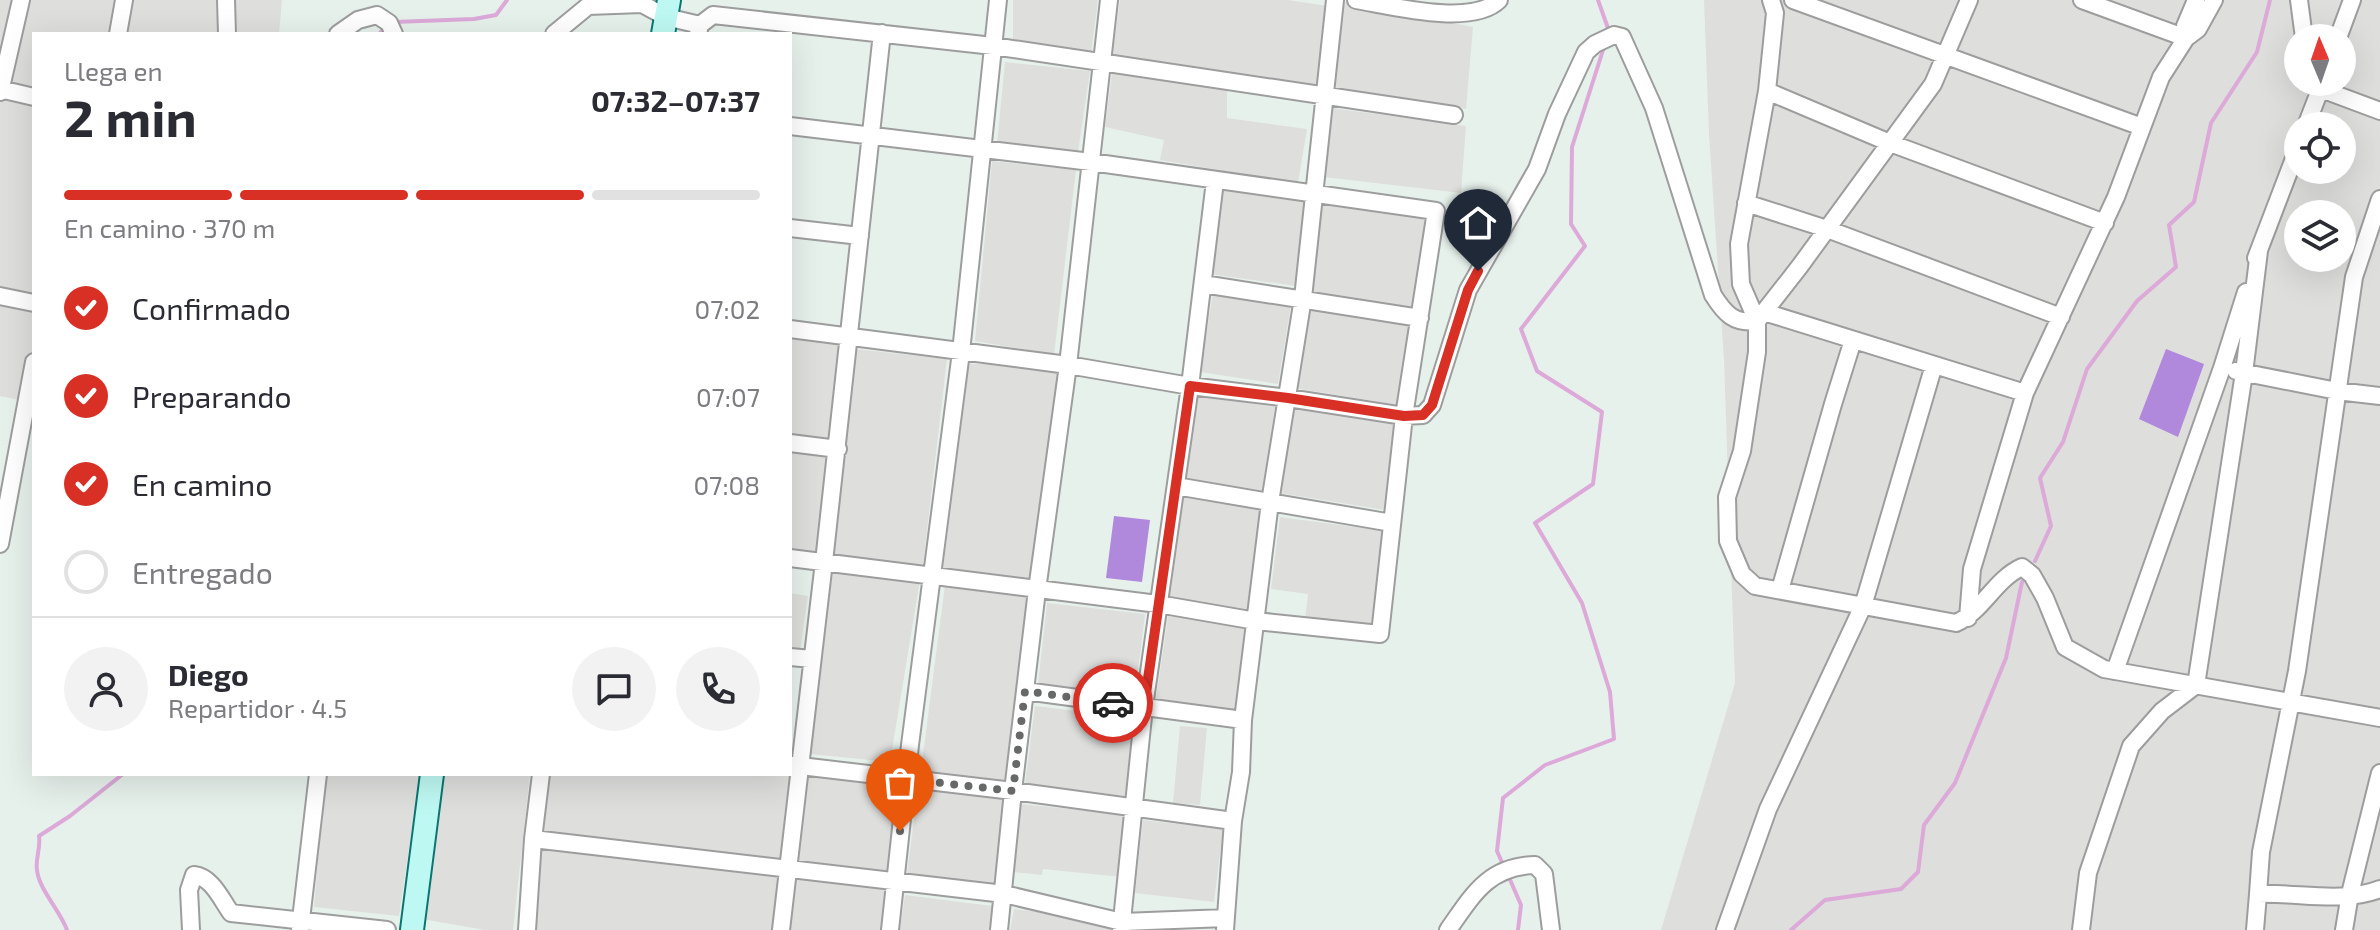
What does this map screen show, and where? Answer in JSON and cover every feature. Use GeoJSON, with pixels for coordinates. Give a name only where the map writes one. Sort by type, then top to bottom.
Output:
{"type":"FeatureCollection","features":[{"type":"Feature","properties":{"kind":"main road"},"geometry":{"type":"LineString","coordinates":[[412,930],[432,776]]}},
{"type":"Feature","properties":{"kind":"street"},"geometry":{"type":"LineString","coordinates":[[21,0],[0,90],[32,97]]}},
{"type":"Feature","properties":{"kind":"street"},"geometry":{"type":"LineString","coordinates":[[118,32],[124,0]]}},
{"type":"Feature","properties":{"kind":"street"},"geometry":{"type":"LineString","coordinates":[[226,0],[227,32]]}},
{"type":"Feature","properties":{"kind":"street"},"geometry":{"type":"LineString","coordinates":[[890,930],[906,779],[961,352],[998,0]]}},
{"type":"Feature","properties":{"kind":"street"},"geometry":{"type":"LineString","coordinates":[[999,930],[1013,791],[1068,365],[1109,0]]}},
{"type":"Feature","properties":{"kind":"street"},"geometry":{"type":"LineString","coordinates":[[533,839],[1004,894],[1122,926],[1225,924],[1233,821],[1241,772],[1243,720],[1270,502],[1303,298],[1335,0]]}},
{"type":"Feature","properties":{"kind":"street"},"geometry":{"type":"LineString","coordinates":[[1356,0],[1436,13],[1477,11],[1491,7],[1499,0]]}},
{"type":"Feature","properties":{"kind":"street"},"geometry":{"type":"LineString","coordinates":[[1760,317],[1741,284],[1739,244],[1767,91],[1775,13],[1771,0]]}},
{"type":"Feature","properties":{"kind":"street"},"geometry":{"type":"LineString","coordinates":[[1793,0],[2142,127]]}},
{"type":"Feature","properties":{"kind":"street"},"geometry":{"type":"LineString","coordinates":[[1969,0],[1933,84],[1760,317],[1742,451],[1727,497],[1728,541],[1742,574],[1755,586],[1956,623],[1968,618],[2012,572],[2027,571],[2045,598],[2065,647],[2104,669],[2380,718]]}},
{"type":"Feature","properties":{"kind":"street"},"geometry":{"type":"LineString","coordinates":[[2082,0],[2186,38]]}},
{"type":"Feature","properties":{"kind":"street"},"geometry":{"type":"LineString","coordinates":[[2186,38],[2185,26],[2196,0]]}},
{"type":"Feature","properties":{"kind":"street"},"geometry":{"type":"LineString","coordinates":[[1968,618],[1972,569],[2025,393],[2105,223],[2161,77],[2186,38],[2198,29],[2214,0]]}},
{"type":"Feature","properties":{"kind":"street"},"geometry":{"type":"LineString","coordinates":[[2299,0],[2302,24]]}},
{"type":"Feature","properties":{"kind":"street"},"geometry":{"type":"LineString","coordinates":[[2343,24],[2352,0]]}},
{"type":"Feature","properties":{"kind":"street"},"geometry":{"type":"LineString","coordinates":[[556,32],[588,6],[642,4],[699,29],[713,15],[882,33],[993,46],[1454,115]]}},
{"type":"Feature","properties":{"kind":"street"},"geometry":{"type":"LineString","coordinates":[[340,32],[358,20],[377,15],[389,23],[393,32]]}},
{"type":"Feature","properties":{"kind":"street"},"geometry":{"type":"LineString","coordinates":[[781,930],[789,870],[795,765],[826,563],[882,33]]}},
{"type":"Feature","properties":{"kind":"street"},"geometry":{"type":"LineString","coordinates":[[792,329],[1068,365],[1190,386],[1404,416],[1423,415],[1432,405],[1468,290],[1537,169],[1557,114],[1586,52],[1614,35],[1622,37],[1654,108],[1713,295],[1723,311],[1735,320],[1760,317],[1853,340],[2025,393]]}},
{"type":"Feature","properties":{"kind":"street"},"geometry":{"type":"LineString","coordinates":[[1767,91],[1890,143],[2105,223]]}},
{"type":"Feature","properties":{"kind":"street"},"geometry":{"type":"LineString","coordinates":[[2346,96],[2380,111]]}},
{"type":"Feature","properties":{"kind":"street"},"geometry":{"type":"LineString","coordinates":[[792,126],[1091,162],[1436,211],[1404,416],[1380,634],[1256,621],[1158,604],[792,558]]}},
{"type":"Feature","properties":{"kind":"street"},"geometry":{"type":"LineString","coordinates":[[1122,926],[1144,707],[1190,386],[1215,181]]}},
{"type":"Feature","properties":{"kind":"street"},"geometry":{"type":"LineString","coordinates":[[2115,671],[2284,184]]}},
{"type":"Feature","properties":{"kind":"street"},"geometry":{"type":"LineString","coordinates":[[2255,930],[2261,852],[2291,700],[2354,277],[2380,199]]}},
{"type":"Feature","properties":{"kind":"street"},"geometry":{"type":"LineString","coordinates":[[1746,203],[1827,229],[2061,317]]}},
{"type":"Feature","properties":{"kind":"street"},"geometry":{"type":"LineString","coordinates":[[792,228],[860,236]]}},
{"type":"Feature","properties":{"kind":"street"},"geometry":{"type":"LineString","coordinates":[[2081,930],[2088,873],[2131,746],[2162,711],[2196,685],[2244,373],[2259,251]]}},
{"type":"Feature","properties":{"kind":"street"},"geometry":{"type":"LineString","coordinates":[[1203,284],[1420,318]]}},
{"type":"Feature","properties":{"kind":"street"},"geometry":{"type":"LineString","coordinates":[[0,296],[32,303]]}},
{"type":"Feature","properties":{"kind":"street"},"geometry":{"type":"LineString","coordinates":[[1780,590],[1853,340]]}},
{"type":"Feature","properties":{"kind":"street"},"geometry":{"type":"LineString","coordinates":[[1725,930],[1768,809],[1863,606],[1934,365]]}},
{"type":"Feature","properties":{"kind":"street"},"geometry":{"type":"LineString","coordinates":[[2222,368],[2337,391],[2380,396]]}},
{"type":"Feature","properties":{"kind":"street"},"geometry":{"type":"LineString","coordinates":[[0,544],[32,372]]}},
{"type":"Feature","properties":{"kind":"street"},"geometry":{"type":"LineString","coordinates":[[792,443],[838,449]]}},
{"type":"Feature","properties":{"kind":"street"},"geometry":{"type":"LineString","coordinates":[[1176,486],[1392,523]]}},
{"type":"Feature","properties":{"kind":"street"},"geometry":{"type":"LineString","coordinates":[[792,657],[812,659]]}},
{"type":"Feature","properties":{"kind":"street"},"geometry":{"type":"LineString","coordinates":[[1025,691],[1243,720]]}},
{"type":"Feature","properties":{"kind":"street"},"geometry":{"type":"LineString","coordinates":[[795,765],[1135,806],[1233,821]]}},
{"type":"Feature","properties":{"kind":"street"},"geometry":{"type":"LineString","coordinates":[[2344,930],[2380,773]]}},
{"type":"Feature","properties":{"kind":"street"},"geometry":{"type":"LineString","coordinates":[[300,925],[318,776]]}},
{"type":"Feature","properties":{"kind":"street"},"geometry":{"type":"LineString","coordinates":[[527,930],[541,776]]}},
{"type":"Feature","properties":{"kind":"street"},"geometry":{"type":"LineString","coordinates":[[1448,930],[1479,886],[1518,866],[1535,865],[1544,874],[1551,930]]}},
{"type":"Feature","properties":{"kind":"street"},"geometry":{"type":"LineString","coordinates":[[191,930],[189,890],[194,875],[203,876],[211,884],[231,913],[300,925],[387,930]]}},
{"type":"Feature","properties":{"kind":"street"},"geometry":{"type":"LineString","coordinates":[[2258,894],[2318,897],[2370,893],[2380,889]]}},
{"type":"Feature","properties":{"kind":"shaded area"},"geometry":{"type":"Polygon","coordinates":[[[0,0],[282,0],[279,32],[32,32],[32,403],[0,396],[0,0]]]}},
{"type":"Feature","properties":{"kind":"shaded area"},"geometry":{"type":"Polygon","coordinates":[[[1013,0],[1098,0],[1091,54],[1013,41],[1013,0]]]}},
{"type":"Feature","properties":{"kind":"shaded area"},"geometry":{"type":"Polygon","coordinates":[[[1120,0],[1288,0],[1328,6],[1322,87],[1112,56],[1120,0]]]}},
{"type":"Feature","properties":{"kind":"shaded area"},"geometry":{"type":"Polygon","coordinates":[[[1704,0],[2380,0],[2380,930],[1661,930],[1735,683],[1724,360],[1709,134],[1704,0]]]}},
{"type":"Feature","properties":{"kind":"shaded area"},"geometry":{"type":"Polygon","coordinates":[[[1340,1],[1473,27],[1466,109],[1332,87],[1340,1]]]}},
{"type":"Feature","properties":{"kind":"shaded area"},"geometry":{"type":"Polygon","coordinates":[[[1005,62],[1090,71],[1078,152],[997,144],[1005,62]]]}},
{"type":"Feature","properties":{"kind":"shaded area"},"geometry":{"type":"Polygon","coordinates":[[[1112,73],[1227,90],[1227,118],[1307,129],[1298,183],[1160,160],[1164,140],[1105,127],[1112,73]]]}},
{"type":"Feature","properties":{"kind":"shaded area"},"geometry":{"type":"Polygon","coordinates":[[[1331,108],[1466,126],[1461,193],[1324,177],[1331,108]]]}},
{"type":"Feature","properties":{"kind":"shaded area"},"geometry":{"type":"Polygon","coordinates":[[[992,161],[1076,170],[1054,355],[975,341],[992,161]]]}},
{"type":"Feature","properties":{"kind":"shaded area"},"geometry":{"type":"Polygon","coordinates":[[[1222,188],[1308,200],[1296,286],[1210,274],[1222,188]]]}},
{"type":"Feature","properties":{"kind":"shaded area"},"geometry":{"type":"Polygon","coordinates":[[[1320,200],[1430,216],[1416,311],[1306,295],[1320,200]]]}},
{"type":"Feature","properties":{"kind":"shaded area"},"geometry":{"type":"Polygon","coordinates":[[[1213,293],[1291,305],[1278,384],[1200,372],[1213,293]]]}},
{"type":"Feature","properties":{"kind":"shaded area"},"geometry":{"type":"Polygon","coordinates":[[[1307,305],[1411,326],[1398,405],[1294,388],[1307,305]]]}},
{"type":"Feature","properties":{"kind":"shaded area"},"geometry":{"type":"Polygon","coordinates":[[[792,337],[842,343],[831,445],[792,440],[792,337]]]}},
{"type":"Feature","properties":{"kind":"shaded area"},"geometry":{"type":"Polygon","coordinates":[[[855,349],[947,359],[923,565],[832,555],[855,349]]]}},
{"type":"Feature","properties":{"kind":"shaded area"},"geometry":{"type":"Polygon","coordinates":[[[2166,349],[2204,364],[2178,437],[2139,419],[2166,349]]]}},
{"type":"Feature","properties":{"kind":"shaded area"},"geometry":{"type":"Polygon","coordinates":[[[969,364],[1061,364],[1029,581],[943,569],[969,364]]]}},
{"type":"Feature","properties":{"kind":"shaded area"},"geometry":{"type":"Polygon","coordinates":[[[1196,395],[1275,407],[1262,490],[1183,478],[1196,395]]]}},
{"type":"Feature","properties":{"kind":"shaded area"},"geometry":{"type":"Polygon","coordinates":[[[1295,406],[1402,424],[1391,511],[1280,493],[1295,406]]]}},
{"type":"Feature","properties":{"kind":"shaded area"},"geometry":{"type":"Polygon","coordinates":[[[792,451],[831,456],[819,553],[792,549],[792,451]]]}},
{"type":"Feature","properties":{"kind":"shaded area"},"geometry":{"type":"Polygon","coordinates":[[[1184,496],[1263,509],[1247,611],[1167,598],[1184,496]]]}},
{"type":"Feature","properties":{"kind":"shaded area"},"geometry":{"type":"Polygon","coordinates":[[[1114,516],[1150,520],[1142,582],[1106,578],[1114,516]]]}},
{"type":"Feature","properties":{"kind":"shaded area"},"geometry":{"type":"Polygon","coordinates":[[[1280,517],[1385,531],[1371,629],[1305,620],[1308,594],[1271,589],[1280,517]]]}},
{"type":"Feature","properties":{"kind":"shaded area"},"geometry":{"type":"Polygon","coordinates":[[[830,569],[920,580],[890,762],[810,754],[830,569]]]}},
{"type":"Feature","properties":{"kind":"shaded area"},"geometry":{"type":"Polygon","coordinates":[[[945,585],[1027,596],[1004,784],[921,770],[945,585]]]}},
{"type":"Feature","properties":{"kind":"shaded area"},"geometry":{"type":"Polygon","coordinates":[[[792,593],[808,596],[800,651],[792,650],[792,593]]]}},
{"type":"Feature","properties":{"kind":"shaded area"},"geometry":{"type":"Polygon","coordinates":[[[1047,603],[1145,614],[1135,695],[1038,684],[1047,603]]]}},
{"type":"Feature","properties":{"kind":"shaded area"},"geometry":{"type":"Polygon","coordinates":[[[1168,616],[1248,626],[1236,710],[1156,699],[1168,616]]]}},
{"type":"Feature","properties":{"kind":"shaded area"},"geometry":{"type":"Polygon","coordinates":[[[1035,706],[1134,718],[1125,796],[1025,784],[1035,706]]]}},
{"type":"Feature","properties":{"kind":"shaded area"},"geometry":{"type":"Polygon","coordinates":[[[1180,726],[1207,728],[1200,805],[1173,803],[1180,726]]]}},
{"type":"Feature","properties":{"kind":"shaded area"},"geometry":{"type":"Polygon","coordinates":[[[808,775],[898,786],[887,874],[796,862],[808,775]]]}},
{"type":"Feature","properties":{"kind":"shaded area"},"geometry":{"type":"Polygon","coordinates":[[[325,776],[420,776],[399,916],[314,907],[325,776]]]}},
{"type":"Feature","properties":{"kind":"shaded area"},"geometry":{"type":"Polygon","coordinates":[[[440,776],[530,776],[513,930],[485,930],[422,919],[440,776]]]}},
{"type":"Feature","properties":{"kind":"shaded area"},"geometry":{"type":"Polygon","coordinates":[[[549,776],[792,776],[783,861],[542,833],[549,776]]]}},
{"type":"Feature","properties":{"kind":"shaded area"},"geometry":{"type":"Polygon","coordinates":[[[918,788],[1005,799],[994,885],[907,874],[918,788]]]}},
{"type":"Feature","properties":{"kind":"shaded area"},"geometry":{"type":"Polygon","coordinates":[[[1021,804],[1128,815],[1122,877],[1043,869],[1042,875],[1014,872],[1021,804]]]}},
{"type":"Feature","properties":{"kind":"shaded area"},"geometry":{"type":"Polygon","coordinates":[[[1143,820],[1223,829],[1214,902],[1135,893],[1143,820]]]}},
{"type":"Feature","properties":{"kind":"shaded area"},"geometry":{"type":"Polygon","coordinates":[[[538,847],[779,877],[774,930],[533,930],[538,847]]]}},
{"type":"Feature","properties":{"kind":"shaded area"},"geometry":{"type":"Polygon","coordinates":[[[795,878],[888,889],[883,930],[790,930],[795,878]]]}},
{"type":"Feature","properties":{"kind":"shaded area"},"geometry":{"type":"Polygon","coordinates":[[[905,895],[992,906],[989,930],[900,930],[905,895]]]}},
{"type":"Feature","properties":{"kind":"shaded area"},"geometry":{"type":"Polygon","coordinates":[[[1014,909],[1122,922],[1111,923],[1110,930],[1010,930],[1014,909]]]}},
{"type":"Feature","properties":{"kind":"waterway"},"geometry":{"type":"LineString","coordinates":[[394,22],[474,19],[496,15],[507,0]]}},
{"type":"Feature","properties":{"kind":"waterway"},"geometry":{"type":"LineString","coordinates":[[1598,0],[1609,31]]}},
{"type":"Feature","properties":{"kind":"waterway"},"geometry":{"type":"LineString","coordinates":[[2035,561],[2051,526],[2040,478],[2063,442],[2087,369],[2137,301],[2176,267],[2169,225],[2194,202],[2211,123],[2257,52],[2270,0]]}},
{"type":"Feature","properties":{"kind":"waterway"},"geometry":{"type":"LineString","coordinates":[[381,32],[386,26]]}},
{"type":"Feature","properties":{"kind":"waterway"},"geometry":{"type":"LineString","coordinates":[[1504,867],[1497,851],[1503,798],[1545,765],[1614,739],[1610,692],[1582,603],[1535,523],[1593,484],[1602,412],[1537,371],[1521,329],[1585,246],[1571,224],[1572,147],[1604,47]]}},
{"type":"Feature","properties":{"kind":"waterway"},"geometry":{"type":"LineString","coordinates":[[1791,930],[1825,900],[1901,889],[1918,872],[1924,825],[1955,783],[2006,658],[2022,582]]}},
{"type":"Feature","properties":{"kind":"waterway"},"geometry":{"type":"LineString","coordinates":[[67,930],[39,878],[39,836],[120,776]]}},
{"type":"Feature","properties":{"kind":"waterway"},"geometry":{"type":"LineString","coordinates":[[1508,875],[1521,905],[1518,930]]}},
{"type":"Feature","properties":{"kind":"way so far"},"geometry":{"type":"LineString","coordinates":[[900,831],[906,779],[1013,791],[1025,691],[1113,703]]}},
{"type":"Feature","properties":{"kind":"route"},"geometry":{"type":"LineString","coordinates":[[1113,703],[1144,707],[1190,386],[1404,416],[1423,415],[1432,405],[1468,290],[1478,271]]}}]}
